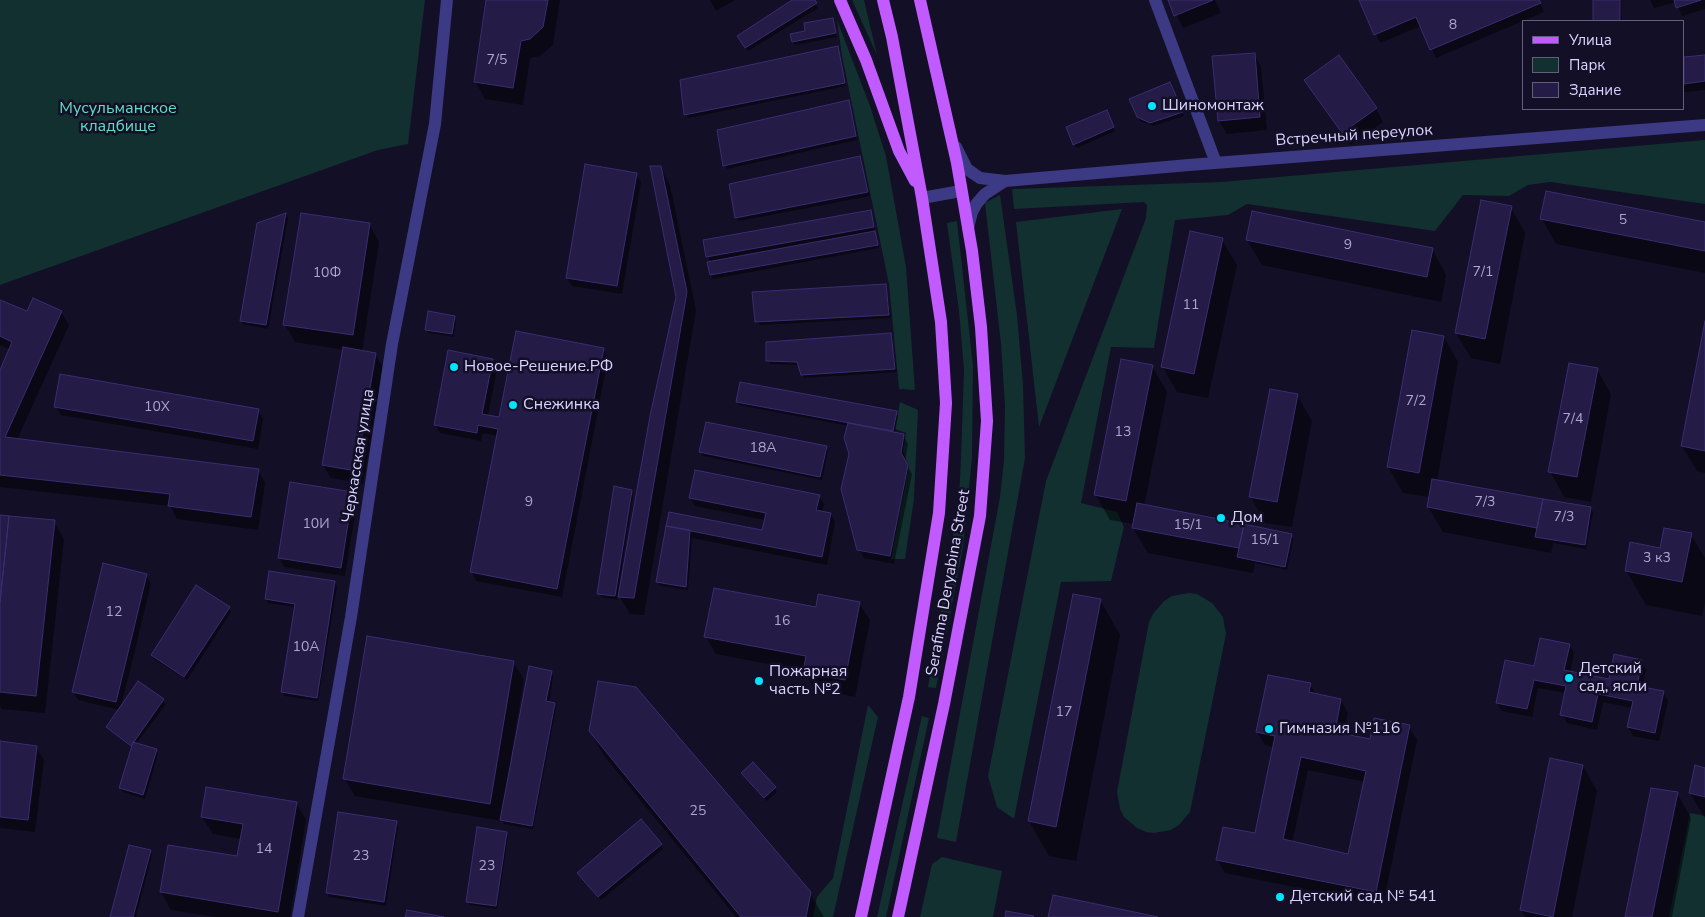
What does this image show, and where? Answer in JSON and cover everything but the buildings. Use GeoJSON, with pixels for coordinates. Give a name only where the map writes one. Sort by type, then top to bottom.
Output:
{"type":"FeatureCollection","features":[{"type":"Feature","properties":{"kind":"main road"},"geometry":{"type":"LineString","coordinates":[[840,0],[866,60],[899,151],[921,195]]}},
{"type":"Feature","properties":{"kind":"main road","name":"Serafima Deryabina Street"},"geometry":{"type":"LineString","coordinates":[[861,917],[909,697],[939,513],[946,403],[941,322],[921,195],[892,37],[883,0]]}},
{"type":"Feature","properties":{"kind":"main road","name":"Serafima Deryabina Street"},"geometry":{"type":"LineString","coordinates":[[898,917],[944,704],[980,516],[987,421],[981,327],[968,230],[951,135],[920,0]]}},
{"type":"Feature","properties":{"kind":"street","name":"Черкасская улица"},"geometry":{"type":"LineString","coordinates":[[298,917],[351,617],[392,344],[435,124],[446,0]]}},
{"type":"Feature","properties":{"kind":"street"},"geometry":{"type":"LineString","coordinates":[[1155,0],[1216,162]]}},
{"type":"Feature","properties":{"kind":"street","name":"Встречный переулок"},"geometry":{"type":"LineString","coordinates":[[951,135],[967,168],[980,178],[1005,182],[1216,162],[1705,125]]}},
{"type":"Feature","properties":{"kind":"street","name":"Встречный переулок"},"geometry":{"type":"LineString","coordinates":[[968,230],[972,212],[977,203],[985,194],[1005,182]]}},
{"type":"Feature","properties":{"kind":"street"},"geometry":{"type":"LineString","coordinates":[[921,195],[961,191]]}},
{"type":"Feature","properties":{"kind":"green space","name":"Мусульманское кладбище"},"geometry":{"type":"Polygon","coordinates":[[[0,0],[425,0],[408,144],[378,150],[0,285],[0,0]]]}},
{"type":"Feature","properties":{"kind":"green space"},"geometry":{"type":"Polygon","coordinates":[[[852,0],[864,0],[877,55],[852,0]]]}},
{"type":"Feature","properties":{"kind":"green space"},"geometry":{"type":"Polygon","coordinates":[[[837,20],[870,106],[886,156],[906,267],[915,390],[899,389],[889,284],[842,56],[837,20]]]}},
{"type":"Feature","properties":{"kind":"green space"},"geometry":{"type":"Polygon","coordinates":[[[1705,140],[1705,204],[1550,182],[1528,185],[1509,196],[1463,195],[1435,231],[1247,204],[1228,215],[1175,220],[1154,348],[1111,347],[1081,503],[1117,512],[1124,527],[1111,581],[1061,582],[1014,819],[997,807],[988,776],[1046,481],[1146,218],[1147,205],[1144,202],[1014,209],[1012,189],[1221,182],[1705,140]]]}},
{"type":"Feature","properties":{"kind":"green space"},"geometry":{"type":"Polygon","coordinates":[[[1000,195],[1017,315],[1023,385],[1025,458],[956,842],[937,838],[1000,497],[1004,460],[1005,406],[1001,344],[985,203],[1000,195]]]}},
{"type":"Feature","properties":{"kind":"green space"},"geometry":{"type":"Polygon","coordinates":[[[1122,209],[1039,427],[1016,222],[1122,209]]]}},
{"type":"Feature","properties":{"kind":"green space"},"geometry":{"type":"Polygon","coordinates":[[[957,221],[973,366],[972,458],[963,547],[936,688],[928,687],[959,499],[961,458],[964,370],[959,311],[947,223],[957,221]]]}},
{"type":"Feature","properties":{"kind":"green space"},"geometry":{"type":"Polygon","coordinates":[[[900,402],[918,410],[914,499],[905,559],[891,559],[909,466],[903,452],[906,433],[895,429],[900,402]]]}},
{"type":"Feature","properties":{"kind":"green space"},"geometry":{"type":"Polygon","coordinates":[[[1189,593],[1197,594],[1212,603],[1223,617],[1226,634],[1190,812],[1179,825],[1171,830],[1154,833],[1146,832],[1137,828],[1124,817],[1120,809],[1117,792],[1149,622],[1164,601],[1172,596],[1189,593]]]}},
{"type":"Feature","properties":{"kind":"green space"},"geometry":{"type":"Polygon","coordinates":[[[868,705],[878,717],[833,917],[813,917],[817,897],[833,878],[868,705]]]}},
{"type":"Feature","properties":{"kind":"green space"},"geometry":{"type":"Polygon","coordinates":[[[922,716],[929,718],[886,917],[877,917],[922,716]]]}},
{"type":"Feature","properties":{"kind":"green space"},"geometry":{"type":"Polygon","coordinates":[[[1690,813],[1705,816],[1705,917],[1669,917],[1690,813]]]}},
{"type":"Feature","properties":{"kind":"green space"},"geometry":{"type":"Polygon","coordinates":[[[942,857],[1002,871],[993,917],[920,917],[932,864],[942,857]]]}},
{"type":"Feature","properties":{"kind":"place","name":"Шиномонтаж"},"geometry":{"type":"Point","coordinates":[1152,106]}},
{"type":"Feature","properties":{"kind":"place","name":"Новое-Решение.РФ"},"geometry":{"type":"Point","coordinates":[454,367]}},
{"type":"Feature","properties":{"kind":"place","name":"Снежинка"},"geometry":{"type":"Point","coordinates":[513,405]}},
{"type":"Feature","properties":{"kind":"place","name":"Дом"},"geometry":{"type":"Point","coordinates":[1221,518]}},
{"type":"Feature","properties":{"kind":"place","name":"Детский сад, ясли"},"geometry":{"type":"Point","coordinates":[1569,678]}},
{"type":"Feature","properties":{"kind":"place","name":"Пожарная часть №2"},"geometry":{"type":"Point","coordinates":[759,681]}},
{"type":"Feature","properties":{"kind":"place","name":"Гимназия №116"},"geometry":{"type":"Point","coordinates":[1269,729]}},
{"type":"Feature","properties":{"kind":"place","name":"Детский сад № 541"},"geometry":{"type":"Point","coordinates":[1280,897]}}]}
